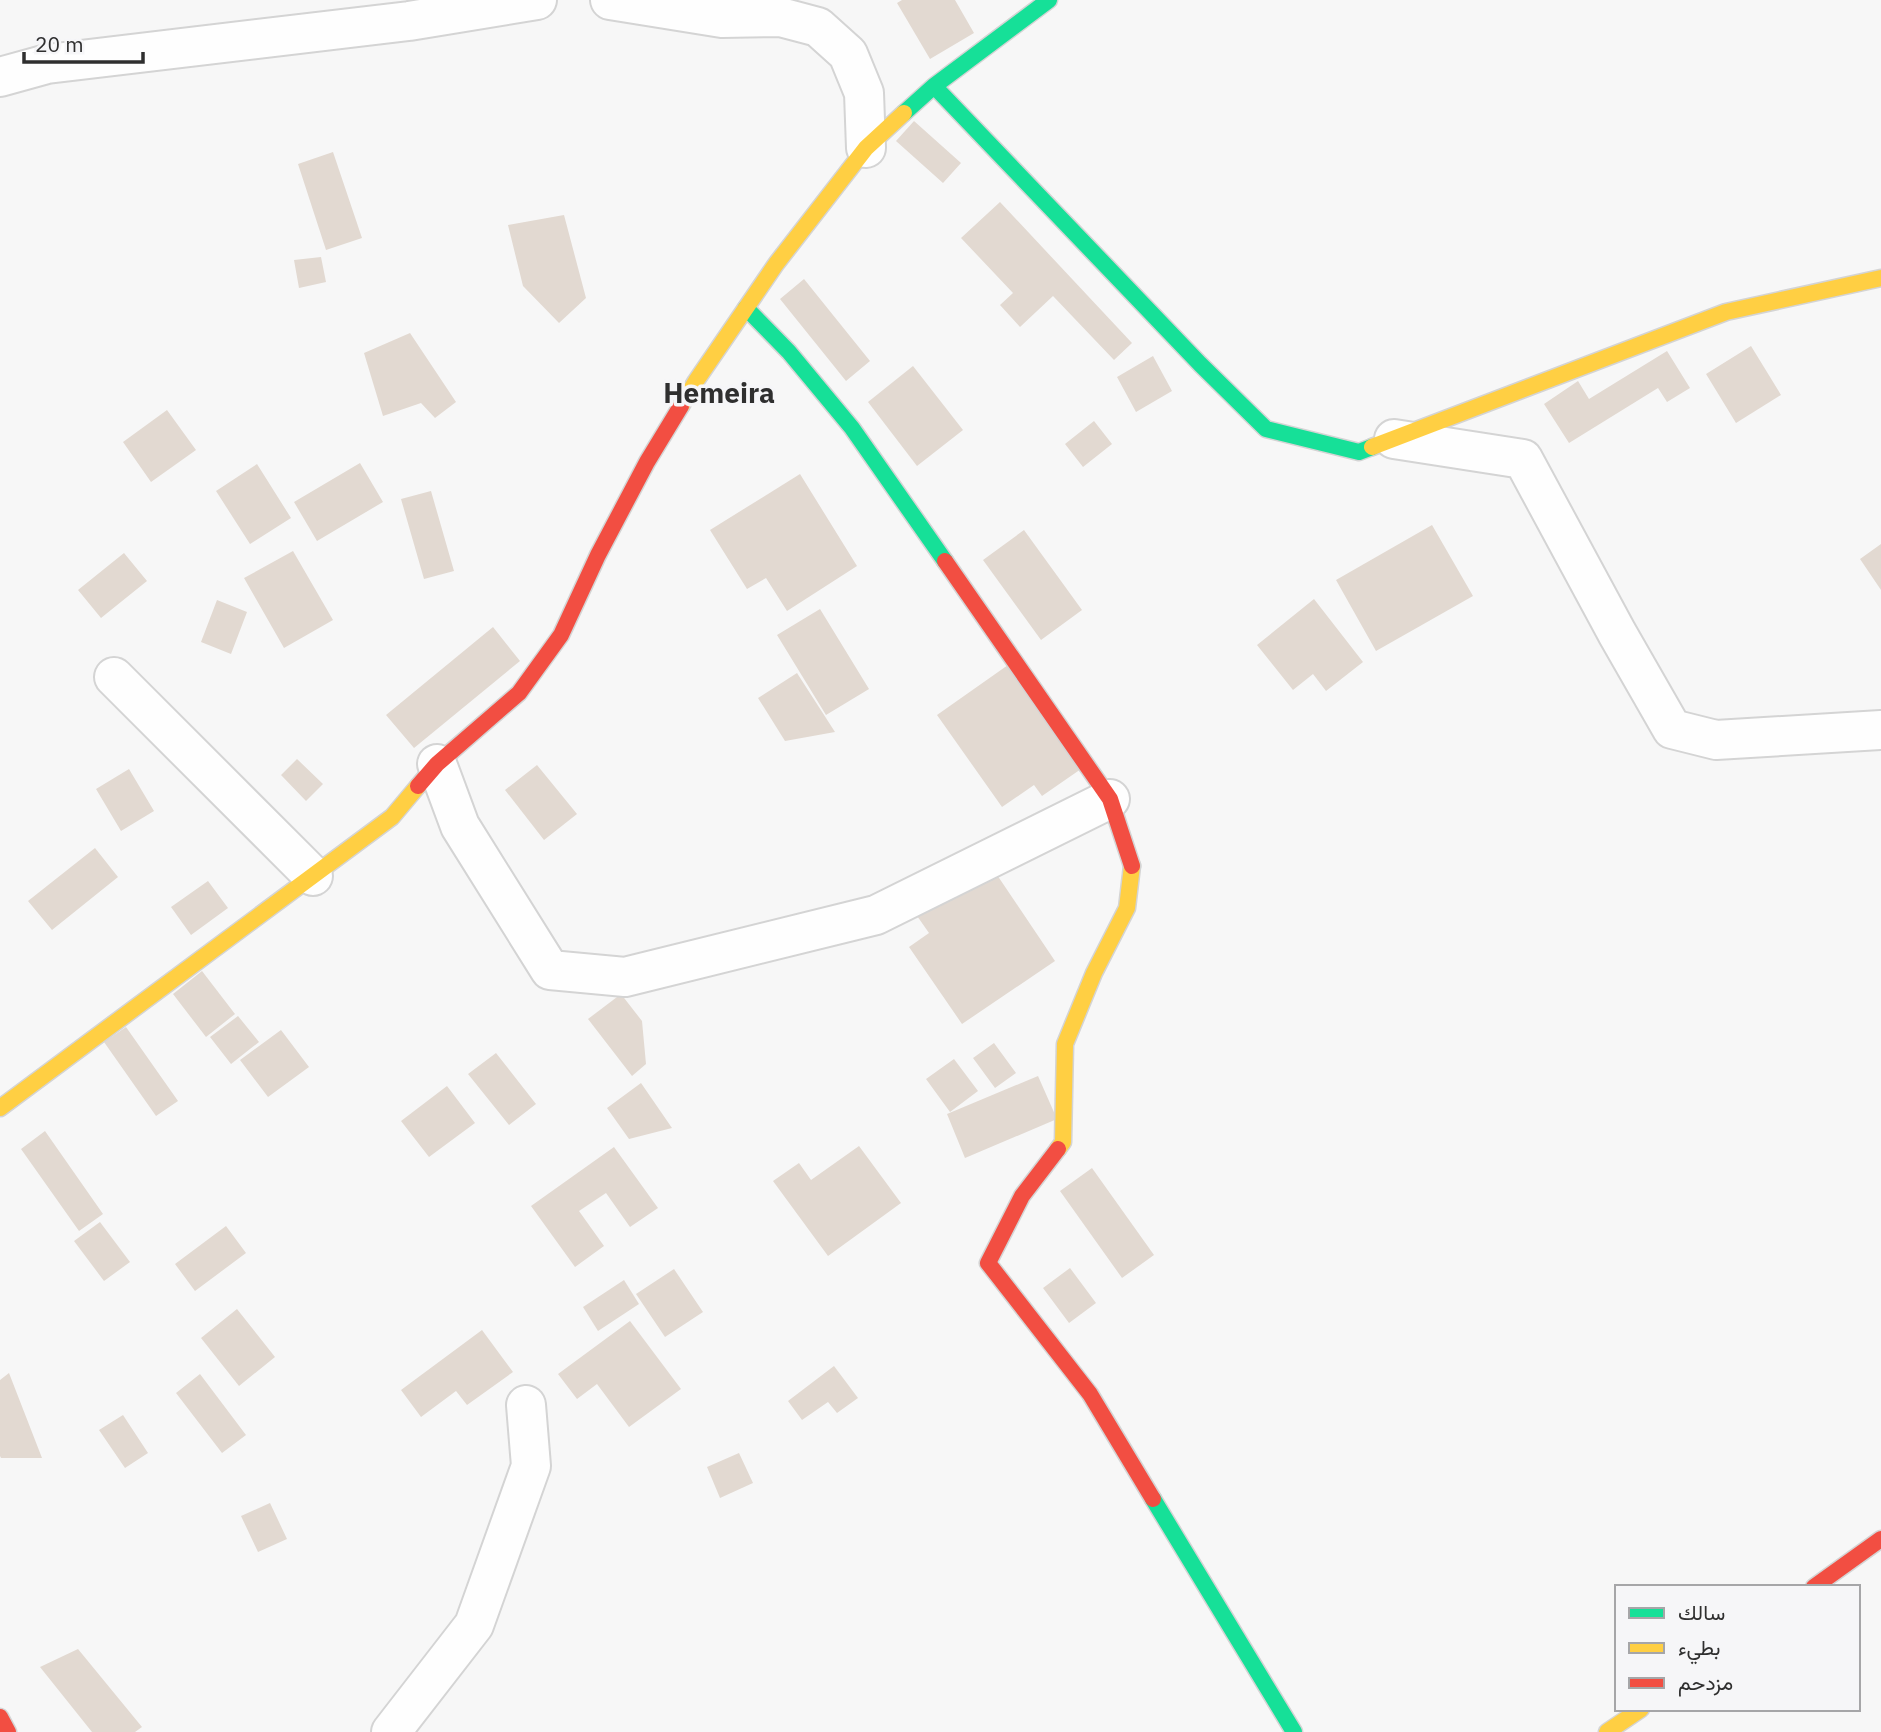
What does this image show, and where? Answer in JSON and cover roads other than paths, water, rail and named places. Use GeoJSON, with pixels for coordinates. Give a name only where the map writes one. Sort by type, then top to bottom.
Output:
{"type":"FeatureCollection","features":[{"type":"Feature","properties":{"kind":"street"},"geometry":{"type":"LineString","coordinates":[[0,77],[47,64],[409,22],[537,0]]}},
{"type":"Feature","properties":{"kind":"street"},"geometry":{"type":"LineString","coordinates":[[610,0],[722,18],[822,14],[848,54],[864,93],[866,148]]}},
{"type":"Feature","properties":{"kind":"street"},"geometry":{"type":"LineString","coordinates":[[0,1108],[392,817],[437,764],[519,693],[561,635],[598,555],[647,462],[696,381],[776,264],[866,148],[934,86],[1049,0]]}},
{"type":"Feature","properties":{"kind":"street"},"geometry":{"type":"LineString","coordinates":[[934,86],[1200,364],[1266,429],[1359,452],[1726,312],[1881,278]]}},
{"type":"Feature","properties":{"kind":"street"},"geometry":{"type":"LineString","coordinates":[[746,308],[789,352],[852,428],[1110,799],[1132,865],[1127,908],[1094,973],[1065,1044],[1063,1142],[1022,1196],[988,1263],[1090,1394],[1294,1732]]}},
{"type":"Feature","properties":{"kind":"street"},"geometry":{"type":"LineString","coordinates":[[1394,439],[1522,459],[1672,729],[1716,740],[1881,730]]}},
{"type":"Feature","properties":{"kind":"street"},"geometry":{"type":"LineString","coordinates":[[114,677],[313,876]]}},
{"type":"Feature","properties":{"kind":"street"},"geometry":{"type":"LineString","coordinates":[[437,764],[460,826],[550,970],[625,977],[876,915],[1110,799]]}},
{"type":"Feature","properties":{"kind":"street"},"geometry":{"type":"LineString","coordinates":[[391,1732],[474,1625],[531,1466],[526,1405]]}},
{"type":"Feature","properties":{"kind":"street"},"geometry":{"type":"LineString","coordinates":[[1817,1585],[1881,1539]]}},
{"type":"Feature","properties":{"kind":"street"},"geometry":{"type":"LineString","coordinates":[[1607,1732],[1638,1711]]}},
{"type":"Feature","properties":{"kind":"street"},"geometry":{"type":"LineString","coordinates":[[0,1717],[8,1732]]}},
{"type":"Feature","properties":{"kind":"district","name":"Hemeira"},"geometry":{"type":"Point","coordinates":[719,392]}}]}
